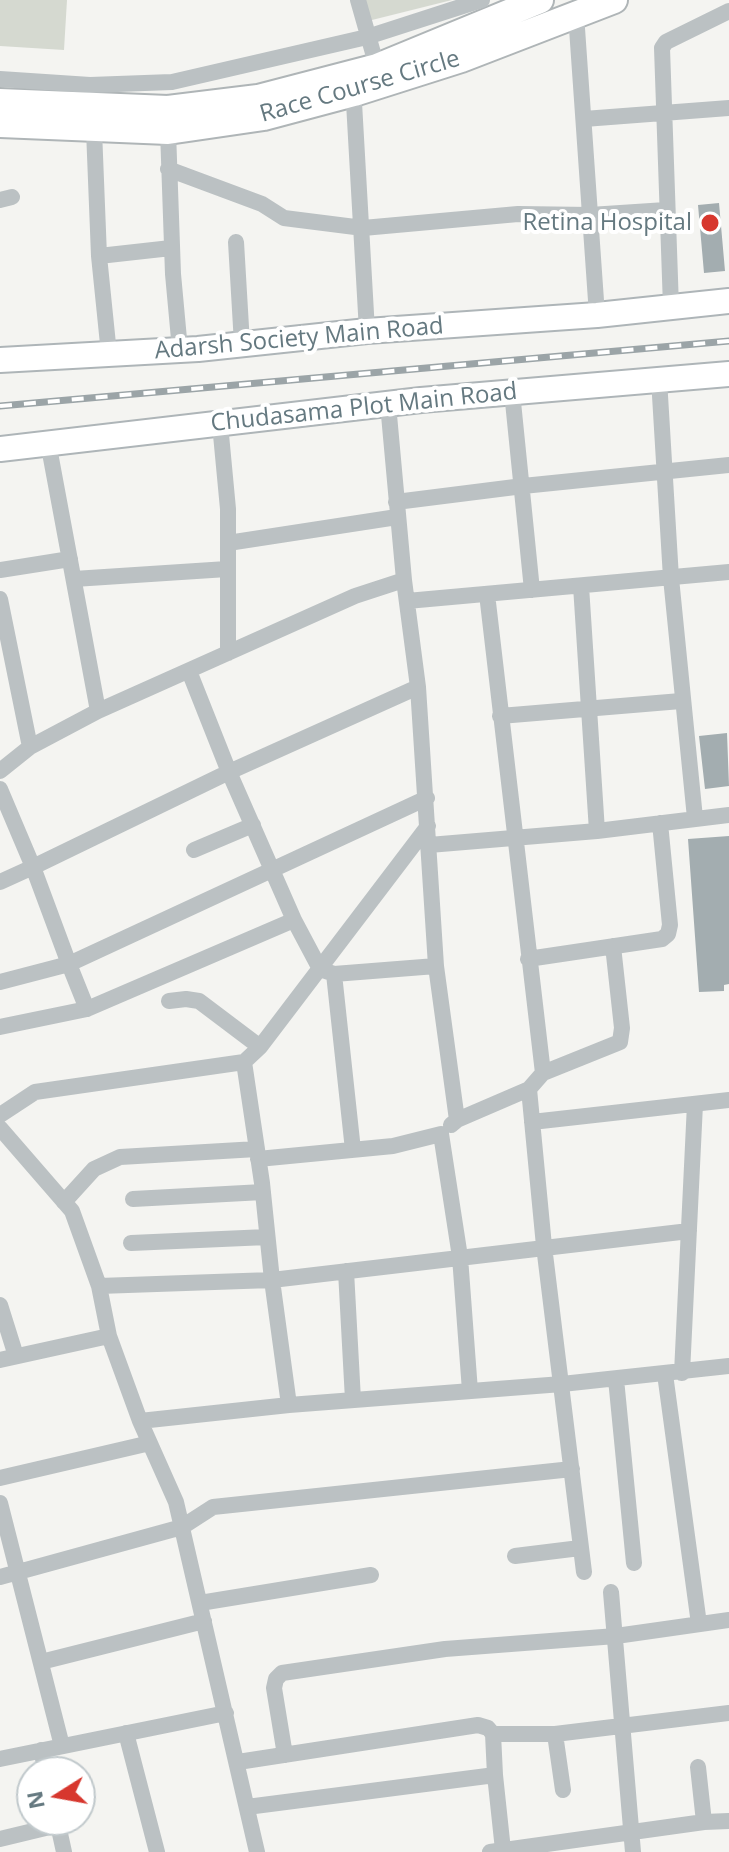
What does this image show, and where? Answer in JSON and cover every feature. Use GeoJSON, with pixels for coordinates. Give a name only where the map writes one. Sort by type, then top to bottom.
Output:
{"type":"FeatureCollection","features":[{"type":"Feature","properties":{"kind":"main road","name":"Race Course Circle"},"geometry":{"type":"LineString","coordinates":[[0,124],[168,131],[264,117],[540,0]]}},
{"type":"Feature","properties":{"kind":"main road","name":"Race Course Circle"},"geometry":{"type":"LineString","coordinates":[[0,102],[168,109],[258,98],[461,59],[614,0]]}},
{"type":"Feature","properties":{"kind":"street"},"geometry":{"type":"LineString","coordinates":[[358,0],[367,37],[361,78],[367,331]]}},
{"type":"Feature","properties":{"kind":"street"},"geometry":{"type":"LineString","coordinates":[[0,79],[90,85],[172,82],[367,37],[482,0]]}},
{"type":"Feature","properties":{"kind":"street"},"geometry":{"type":"LineString","coordinates":[[671,307],[660,58],[666,42],[729,11]]}},
{"type":"Feature","properties":{"kind":"street"},"geometry":{"type":"LineString","coordinates":[[576,14],[597,315]]}},
{"type":"Feature","properties":{"kind":"street"},"geometry":{"type":"LineString","coordinates":[[584,119],[729,108]]}},
{"type":"Feature","properties":{"kind":"street"},"geometry":{"type":"LineString","coordinates":[[94,130],[99,256],[109,354]]}},
{"type":"Feature","properties":{"kind":"street"},"geometry":{"type":"LineString","coordinates":[[168,131],[171,248],[180,350]]}},
{"type":"Feature","properties":{"kind":"street"},"geometry":{"type":"LineString","coordinates":[[168,169],[262,204],[284,218],[363,228],[518,214],[590,215],[666,210]]}},
{"type":"Feature","properties":{"kind":"street"},"geometry":{"type":"LineString","coordinates":[[236,242],[242,344]]}},
{"type":"Feature","properties":{"kind":"street"},"geometry":{"type":"LineString","coordinates":[[99,256],[171,248]]}},
{"type":"Feature","properties":{"kind":"street","name":"Adarsh Society Main Road"},"geometry":{"type":"LineString","coordinates":[[0,360],[180,350],[729,301]]}},
{"type":"Feature","properties":{"kind":"street","name":"Chudasama Plot Main Road"},"geometry":{"type":"LineString","coordinates":[[0,449],[388,404],[729,374]]}},
{"type":"Feature","properties":{"kind":"street"},"geometry":{"type":"LineString","coordinates":[[659,379],[681,701],[695,818]]}},
{"type":"Feature","properties":{"kind":"street"},"geometry":{"type":"LineString","coordinates":[[512,392],[532,590]]}},
{"type":"Feature","properties":{"kind":"street"},"geometry":{"type":"LineString","coordinates":[[388,404],[404,580],[418,687],[436,966],[457,1120]]}},
{"type":"Feature","properties":{"kind":"street"},"geometry":{"type":"LineString","coordinates":[[220,424],[228,509],[228,653]]}},
{"type":"Feature","properties":{"kind":"street"},"geometry":{"type":"LineString","coordinates":[[48,442],[98,711]]}},
{"type":"Feature","properties":{"kind":"street"},"geometry":{"type":"LineString","coordinates":[[228,543],[523,486],[729,465]]}},
{"type":"Feature","properties":{"kind":"street"},"geometry":{"type":"LineString","coordinates":[[0,570],[70,559]]}},
{"type":"Feature","properties":{"kind":"street"},"geometry":{"type":"LineString","coordinates":[[74,579],[227,569]]}},
{"type":"Feature","properties":{"kind":"street"},"geometry":{"type":"LineString","coordinates":[[407,601],[729,572]]}},
{"type":"Feature","properties":{"kind":"street"},"geometry":{"type":"LineString","coordinates":[[0,771],[30,747],[98,711],[355,596],[404,580]]}},
{"type":"Feature","properties":{"kind":"street"},"geometry":{"type":"LineString","coordinates":[[581,586],[597,831]]}},
{"type":"Feature","properties":{"kind":"street"},"geometry":{"type":"LineString","coordinates":[[487,594],[543,1073]]}},
{"type":"Feature","properties":{"kind":"street"},"geometry":{"type":"LineString","coordinates":[[0,599],[30,747]]}},
{"type":"Feature","properties":{"kind":"street"},"geometry":{"type":"LineString","coordinates":[[189,671],[294,920],[327,971],[353,1150]]}},
{"type":"Feature","properties":{"kind":"street"},"geometry":{"type":"LineString","coordinates":[[0,882],[229,772],[418,687]]}},
{"type":"Feature","properties":{"kind":"street"},"geometry":{"type":"LineString","coordinates":[[500,716],[681,701]]}},
{"type":"Feature","properties":{"kind":"street"},"geometry":{"type":"LineString","coordinates":[[0,789],[87,1009]]}},
{"type":"Feature","properties":{"kind":"street"},"geometry":{"type":"LineString","coordinates":[[0,982],[69,964],[427,798]]}},
{"type":"Feature","properties":{"kind":"street"},"geometry":{"type":"LineString","coordinates":[[429,845],[597,831],[729,815]]}},
{"type":"Feature","properties":{"kind":"street"},"geometry":{"type":"LineString","coordinates":[[528,959],[662,939],[668,934],[670,925],[660,823]]}},
{"type":"Feature","properties":{"kind":"street"},"geometry":{"type":"LineString","coordinates":[[194,850],[253,825]]}},
{"type":"Feature","properties":{"kind":"street"},"geometry":{"type":"LineString","coordinates":[[0,1115],[35,1092],[244,1062],[327,971],[428,826]]}},
{"type":"Feature","properties":{"kind":"street"},"geometry":{"type":"LineString","coordinates":[[0,1027],[87,1009],[294,920]]}},
{"type":"Feature","properties":{"kind":"street"},"geometry":{"type":"LineString","coordinates":[[64,1202],[94,1169],[120,1157],[353,1150],[393,1146],[441,1134],[457,1120],[529,1089],[543,1073],[620,1042],[622,1028],[613,946]]}},
{"type":"Feature","properties":{"kind":"street"},"geometry":{"type":"LineString","coordinates":[[327,971],[436,966]]}},
{"type":"Feature","properties":{"kind":"street"},"geometry":{"type":"LineString","coordinates":[[169,1001],[199,1001],[260,1047]]}},
{"type":"Feature","properties":{"kind":"street"},"geometry":{"type":"LineString","coordinates":[[244,1062],[289,1405]]}},
{"type":"Feature","properties":{"kind":"street"},"geometry":{"type":"LineString","coordinates":[[529,1089],[544,1246],[584,1572]]}},
{"type":"Feature","properties":{"kind":"street"},"geometry":{"type":"LineString","coordinates":[[532,1122],[729,1100]]}},
{"type":"Feature","properties":{"kind":"street"},"geometry":{"type":"LineString","coordinates":[[695,1104],[689,1231],[673,1374],[699,1624]]}},
{"type":"Feature","properties":{"kind":"street"},"geometry":{"type":"LineString","coordinates":[[0,1128],[72,1211],[99,1286],[109,1336],[140,1421],[176,1502],[257,1852]]}},
{"type":"Feature","properties":{"kind":"street"},"geometry":{"type":"LineString","coordinates":[[441,1134],[460,1257],[470,1391]]}},
{"type":"Feature","properties":{"kind":"street"},"geometry":{"type":"LineString","coordinates":[[133,1199],[263,1192]]}},
{"type":"Feature","properties":{"kind":"street"},"geometry":{"type":"LineString","coordinates":[[99,1286],[272,1280],[689,1231]]}},
{"type":"Feature","properties":{"kind":"street"},"geometry":{"type":"LineString","coordinates":[[131,1243],[267,1237]]}},
{"type":"Feature","properties":{"kind":"street"},"geometry":{"type":"LineString","coordinates":[[346,1271],[353,1400]]}},
{"type":"Feature","properties":{"kind":"street"},"geometry":{"type":"LineString","coordinates":[[0,1305],[8,1358],[109,1336]]}},
{"type":"Feature","properties":{"kind":"street"},"geometry":{"type":"LineString","coordinates":[[140,1421],[289,1405],[673,1374],[729,1366]]}},
{"type":"Feature","properties":{"kind":"street"},"geometry":{"type":"LineString","coordinates":[[616,1379],[634,1563]]}},
{"type":"Feature","properties":{"kind":"street"},"geometry":{"type":"LineString","coordinates":[[0,1478],[150,1443]]}},
{"type":"Feature","properties":{"kind":"street"},"geometry":{"type":"LineString","coordinates":[[0,1577],[182,1527],[213,1507],[572,1469]]}},
{"type":"Feature","properties":{"kind":"street"},"geometry":{"type":"LineString","coordinates":[[0,1503],[62,1746]]}},
{"type":"Feature","properties":{"kind":"street"},"geometry":{"type":"LineString","coordinates":[[515,1556],[580,1548]]}},
{"type":"Feature","properties":{"kind":"street"},"geometry":{"type":"LineString","coordinates":[[200,1603],[371,1575]]}},
{"type":"Feature","properties":{"kind":"street"},"geometry":{"type":"LineString","coordinates":[[611,1592],[633,1852]]}},
{"type":"Feature","properties":{"kind":"street"},"geometry":{"type":"LineString","coordinates":[[285,1755],[274,1688],[276,1679],[282,1673],[445,1649],[616,1636],[729,1620]]}},
{"type":"Feature","properties":{"kind":"street"},"geometry":{"type":"LineString","coordinates":[[41,1662],[204,1621]]}},
{"type":"Feature","properties":{"kind":"street"},"geometry":{"type":"LineString","coordinates":[[0,1759],[226,1713]]}},
{"type":"Feature","properties":{"kind":"street"},"geometry":{"type":"LineString","coordinates":[[493,1734],[555,1734],[623,1728],[729,1713]]}},
{"type":"Feature","properties":{"kind":"street"},"geometry":{"type":"LineString","coordinates":[[238,1762],[478,1725],[488,1728],[493,1734],[495,1775],[508,1850],[590,1845],[631,1832],[729,1821]]}},
{"type":"Feature","properties":{"kind":"street"},"geometry":{"type":"LineString","coordinates":[[126,1733],[157,1852]]}},
{"type":"Feature","properties":{"kind":"street"},"geometry":{"type":"LineString","coordinates":[[555,1734],[563,1790]]}},
{"type":"Feature","properties":{"kind":"street"},"geometry":{"type":"LineString","coordinates":[[41,1750],[42,1756]]}},
{"type":"Feature","properties":{"kind":"street"},"geometry":{"type":"LineString","coordinates":[[698,1767],[704,1822]]}},
{"type":"Feature","properties":{"kind":"street"},"geometry":{"type":"LineString","coordinates":[[247,1807],[495,1775]]}},
{"type":"Feature","properties":{"kind":"shaded area"},"geometry":{"type":"Polygon","coordinates":[[[0,0],[67,0],[64,50],[0,46],[0,0]]]}},
{"type":"Feature","properties":{"kind":"shaded area"},"geometry":{"type":"Polygon","coordinates":[[[358,0],[452,0],[364,22],[358,0]]]}},
{"type":"Feature","properties":{"kind":"building"},"geometry":{"type":"Polygon","coordinates":[[[719,203],[725,271],[704,273],[698,205],[719,203]]]}},
{"type":"Feature","properties":{"kind":"building"},"geometry":{"type":"Polygon","coordinates":[[[727,733],[729,786],[705,789],[699,736],[727,733]]]}},
{"type":"Feature","properties":{"kind":"building"},"geometry":{"type":"Polygon","coordinates":[[[729,836],[729,984],[724,985],[724,991],[699,992],[688,839],[729,836]]]}},
{"type":"Feature","properties":{"kind":"railway"},"geometry":{"type":"LineString","coordinates":[[0,406],[729,341]]}},
{"type":"Feature","properties":{"kind":"place","name":"Retina Hospital"},"geometry":{"type":"Point","coordinates":[710,223]}}]}
